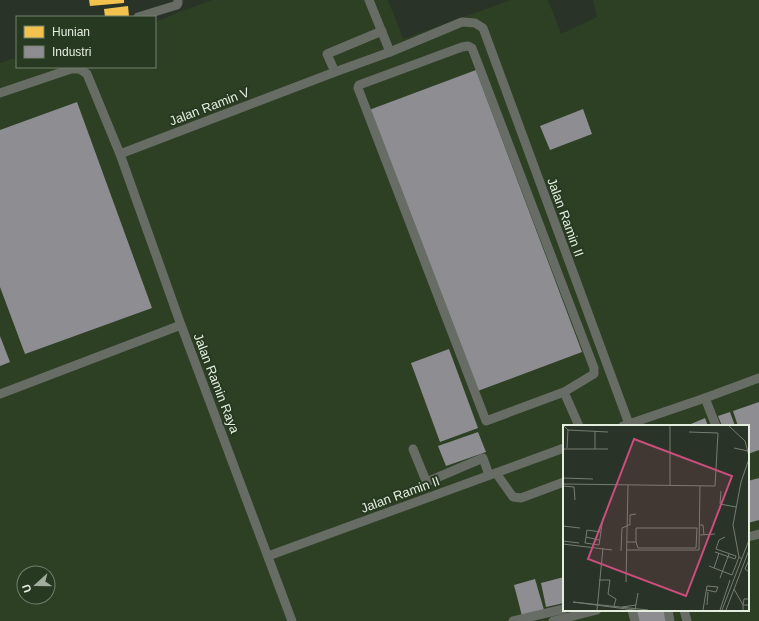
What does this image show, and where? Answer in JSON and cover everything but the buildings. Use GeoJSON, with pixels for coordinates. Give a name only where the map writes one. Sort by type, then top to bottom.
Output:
{"type":"FeatureCollection","features":[{"type":"Feature","properties":{"kind":"lane"},"geometry":{"type":"LineString","coordinates":[[141,16],[177,5],[178,0]]}},
{"type":"Feature","properties":{"kind":"lane"},"geometry":{"type":"LineString","coordinates":[[369,0],[390,52]]}},
{"type":"Feature","properties":{"kind":"lane","name":"Jalan Ramin V"},"geometry":{"type":"LineString","coordinates":[[120,154],[390,52],[462,22],[475,23]]}},
{"type":"Feature","properties":{"kind":"lane","name":"Jalan Ramin II"},"geometry":{"type":"LineString","coordinates":[[475,23],[482,28],[626,425],[759,378]]}},
{"type":"Feature","properties":{"kind":"lane"},"geometry":{"type":"LineString","coordinates":[[335,72],[327,54],[382,31]]}},
{"type":"Feature","properties":{"kind":"lane"},"geometry":{"type":"LineString","coordinates":[[468,46],[472,48],[594,368],[594,374],[564,392],[486,421],[358,86],[454,49],[468,46]]}},
{"type":"Feature","properties":{"kind":"lane"},"geometry":{"type":"LineString","coordinates":[[0,93],[71,69],[75,68],[83,71],[87,74],[120,154]]}},
{"type":"Feature","properties":{"kind":"lane","name":"Jalan Ramin Raya"},"geometry":{"type":"LineString","coordinates":[[120,154],[181,325],[292,621]]}},
{"type":"Feature","properties":{"kind":"lane"},"geometry":{"type":"LineString","coordinates":[[0,394],[181,325]]}},
{"type":"Feature","properties":{"kind":"lane"},"geometry":{"type":"LineString","coordinates":[[564,392],[579,425]]}},
{"type":"Feature","properties":{"kind":"lane"},"geometry":{"type":"LineString","coordinates":[[705,398],[716,425]]}},
{"type":"Feature","properties":{"kind":"lane","name":"Jalan Ramin II"},"geometry":{"type":"LineString","coordinates":[[268,556],[563,448]]}},
{"type":"Feature","properties":{"kind":"lane"},"geometry":{"type":"LineString","coordinates":[[413,449],[425,480],[428,481],[486,456],[492,474],[513,497],[521,498],[563,482]]}},
{"type":"Feature","properties":{"kind":"lane"},"geometry":{"type":"LineString","coordinates":[[749,536],[759,534]]}},
{"type":"Feature","properties":{"kind":"lane"},"geometry":{"type":"LineString","coordinates":[[513,621],[563,610]]}},
{"type":"Feature","properties":{"kind":"lane"},"geometry":{"type":"LineString","coordinates":[[632,611],[634,621]]}},
{"type":"Feature","properties":{"kind":"lane"},"geometry":{"type":"LineString","coordinates":[[668,611],[670,621]]}},
{"type":"Feature","properties":{"kind":"lane"},"geometry":{"type":"LineString","coordinates":[[684,611],[687,621]]}},
{"type":"Feature","properties":{"kind":"lane"},"geometry":{"type":"LineString","coordinates":[[553,621],[587,615]]}},
{"type":"Feature","properties":{"kind":"shaded area"},"geometry":{"type":"Polygon","coordinates":[[[213,0],[388,0],[403,39],[511,0],[548,0],[561,34],[597,17],[593,0],[759,0],[759,621],[0,621],[0,63],[12,59],[16,60],[16,68],[156,68],[156,22],[213,0]]]}}]}
